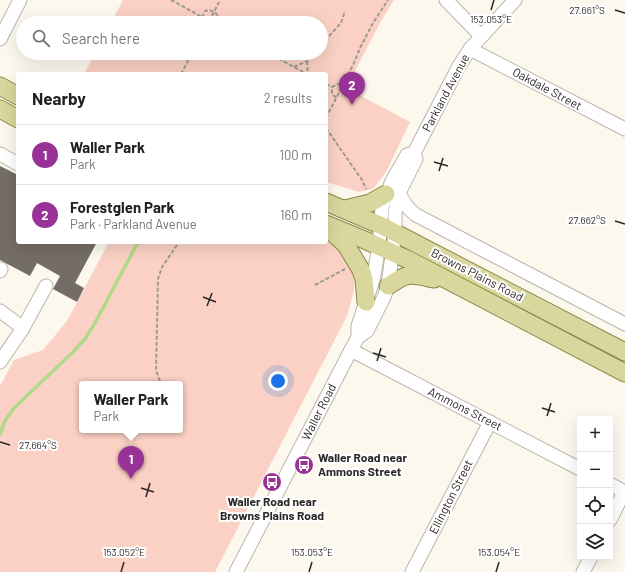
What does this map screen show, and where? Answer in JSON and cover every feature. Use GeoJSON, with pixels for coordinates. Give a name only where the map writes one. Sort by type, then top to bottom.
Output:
{"type":"FeatureCollection","features":[{"type":"Feature","properties":{"kind":"main road"},"geometry":{"type":"LineString","coordinates":[[0,86],[16,95]]}},
{"type":"Feature","properties":{"kind":"main road"},"geometry":{"type":"LineString","coordinates":[[0,109],[16,118]]}},
{"type":"Feature","properties":{"kind":"main road"},"geometry":{"type":"LineString","coordinates":[[345,209],[370,203],[393,194]]}},
{"type":"Feature","properties":{"kind":"main road","name":"Browns Plains Road"},"geometry":{"type":"LineString","coordinates":[[328,203],[395,232],[625,352]]}},
{"type":"Feature","properties":{"kind":"main road","name":"Browns Plains Road"},"geometry":{"type":"LineString","coordinates":[[328,227],[386,249],[625,373]]}},
{"type":"Feature","properties":{"kind":"main road"},"geometry":{"type":"LineString","coordinates":[[328,228],[346,245],[357,263],[364,279],[366,302]]}},
{"type":"Feature","properties":{"kind":"main road"},"geometry":{"type":"LineString","coordinates":[[388,286],[399,278],[409,275],[420,276],[453,284]]}},
{"type":"Feature","properties":{"kind":"street"},"geometry":{"type":"LineString","coordinates":[[0,39],[20,0]]}},
{"type":"Feature","properties":{"kind":"street"},"geometry":{"type":"LineString","coordinates":[[446,0],[480,36]]}},
{"type":"Feature","properties":{"kind":"street","name":"Parkland Avenue"},"geometry":{"type":"LineString","coordinates":[[395,232],[392,181],[407,155],[414,153],[458,66],[480,36],[515,0]]}},
{"type":"Feature","properties":{"kind":"street","name":"Oakdale Street"},"geometry":{"type":"LineString","coordinates":[[470,49],[625,129]]}},
{"type":"Feature","properties":{"kind":"street"},"geometry":{"type":"LineString","coordinates":[[0,154],[16,163]]}},
{"type":"Feature","properties":{"kind":"street","name":"Parkland Avenue"},"geometry":{"type":"LineString","coordinates":[[380,225],[382,207],[393,194]]}},
{"type":"Feature","properties":{"kind":"street","name":"Browns Plains Road"},"geometry":{"type":"LineString","coordinates":[[393,194],[416,215],[625,324]]}},
{"type":"Feature","properties":{"kind":"street","name":"Waller Road"},"geometry":{"type":"LineString","coordinates":[[236,572],[351,350],[358,337],[367,331],[384,297],[388,286],[386,249],[380,225]]}},
{"type":"Feature","properties":{"kind":"street","name":"Waller Road"},"geometry":{"type":"LineString","coordinates":[[358,337],[358,326],[373,280],[395,232]]}},
{"type":"Feature","properties":{"kind":"street"},"geometry":{"type":"LineString","coordinates":[[0,362],[23,328],[46,286]]}},
{"type":"Feature","properties":{"kind":"street"},"geometry":{"type":"LineString","coordinates":[[0,311],[23,328]]}},
{"type":"Feature","properties":{"kind":"street","name":"Ammons Street"},"geometry":{"type":"LineString","coordinates":[[351,350],[577,467]]}},
{"type":"Feature","properties":{"kind":"street","name":"Ellington Street"},"geometry":{"type":"LineString","coordinates":[[412,572],[490,422]]}},
{"type":"Feature","properties":{"kind":"street"},"geometry":{"type":"LineString","coordinates":[[613,486],[625,492],[613,514]]}},
{"type":"Feature","properties":{"kind":"street"},"geometry":{"type":"LineString","coordinates":[[583,572],[589,560]]}},
{"type":"Feature","properties":{"kind":"path"},"geometry":{"type":"LineString","coordinates":[[171,0],[201,16]]}},
{"type":"Feature","properties":{"kind":"path"},"geometry":{"type":"LineString","coordinates":[[212,16],[220,0]]}},
{"type":"Feature","properties":{"kind":"path"},"geometry":{"type":"LineString","coordinates":[[328,114],[370,29],[388,0]]}},
{"type":"Feature","properties":{"kind":"path"},"geometry":{"type":"LineString","coordinates":[[203,16],[205,11],[210,10],[217,14],[218,16]]}},
{"type":"Feature","properties":{"kind":"path"},"geometry":{"type":"LineString","coordinates":[[328,37],[341,23],[344,11]]}},
{"type":"Feature","properties":{"kind":"path"},"geometry":{"type":"LineString","coordinates":[[182,72],[188,60]]}},
{"type":"Feature","properties":{"kind":"path"},"geometry":{"type":"LineString","coordinates":[[281,60],[304,72]]}},
{"type":"Feature","properties":{"kind":"path"},"geometry":{"type":"LineString","coordinates":[[294,67],[307,60],[308,72]]}},
{"type":"Feature","properties":{"kind":"path"},"geometry":{"type":"LineString","coordinates":[[332,87],[338,84],[343,84]]}},
{"type":"Feature","properties":{"kind":"path"},"geometry":{"type":"LineString","coordinates":[[328,85],[332,87]]}},
{"type":"Feature","properties":{"kind":"path"},"geometry":{"type":"LineString","coordinates":[[332,87],[332,93],[336,98]]}},
{"type":"Feature","properties":{"kind":"path"},"geometry":{"type":"LineString","coordinates":[[328,131],[362,180],[367,191]]}},
{"type":"Feature","properties":{"kind":"path"},"geometry":{"type":"LineString","coordinates":[[160,381],[156,370],[158,279],[162,267],[178,244]]}},
{"type":"Feature","properties":{"kind":"path"},"geometry":{"type":"LineString","coordinates":[[314,286],[335,274]]}},
{"type":"Feature","properties":{"kind":"shaded area"},"geometry":{"type":"Polygon","coordinates":[[[123,0],[394,0],[380,23],[346,88],[410,122],[386,172],[373,189],[359,192],[328,183],[328,72],[85,72],[91,60],[328,60],[328,16],[115,16],[123,0]]]}},
{"type":"Feature","properties":{"kind":"shaded area"},"geometry":{"type":"Polygon","coordinates":[[[328,242],[343,251],[350,261],[355,281],[347,316],[215,572],[0,572],[0,386],[14,360],[43,350],[67,321],[108,244],[328,244],[328,242]]]}},
{"type":"Feature","properties":{"kind":"building"},"geometry":{"type":"Polygon","coordinates":[[[0,166],[16,174],[16,244],[96,244],[75,283],[84,288],[77,302],[53,289],[60,276],[37,263],[30,276],[0,260],[0,166]]]}},
{"type":"Feature","properties":{"kind":"waterway"},"geometry":{"type":"LineString","coordinates":[[0,434],[5,421],[14,408],[85,339],[137,244]]}},
{"type":"Feature","properties":{"kind":"place","name":"Forestglen Park"},"geometry":{"type":"Point","coordinates":[352,105]}},
{"type":"Feature","properties":{"kind":"place","name":"Waller Road near Ammons Street"},"geometry":{"type":"Point","coordinates":[304,465]}},
{"type":"Feature","properties":{"kind":"place","name":"Waller Park"},"geometry":{"type":"Point","coordinates":[131,479]}},
{"type":"Feature","properties":{"kind":"place","name":"Waller Road near Browns Plains Road"},"geometry":{"type":"Point","coordinates":[272,482]}}]}
